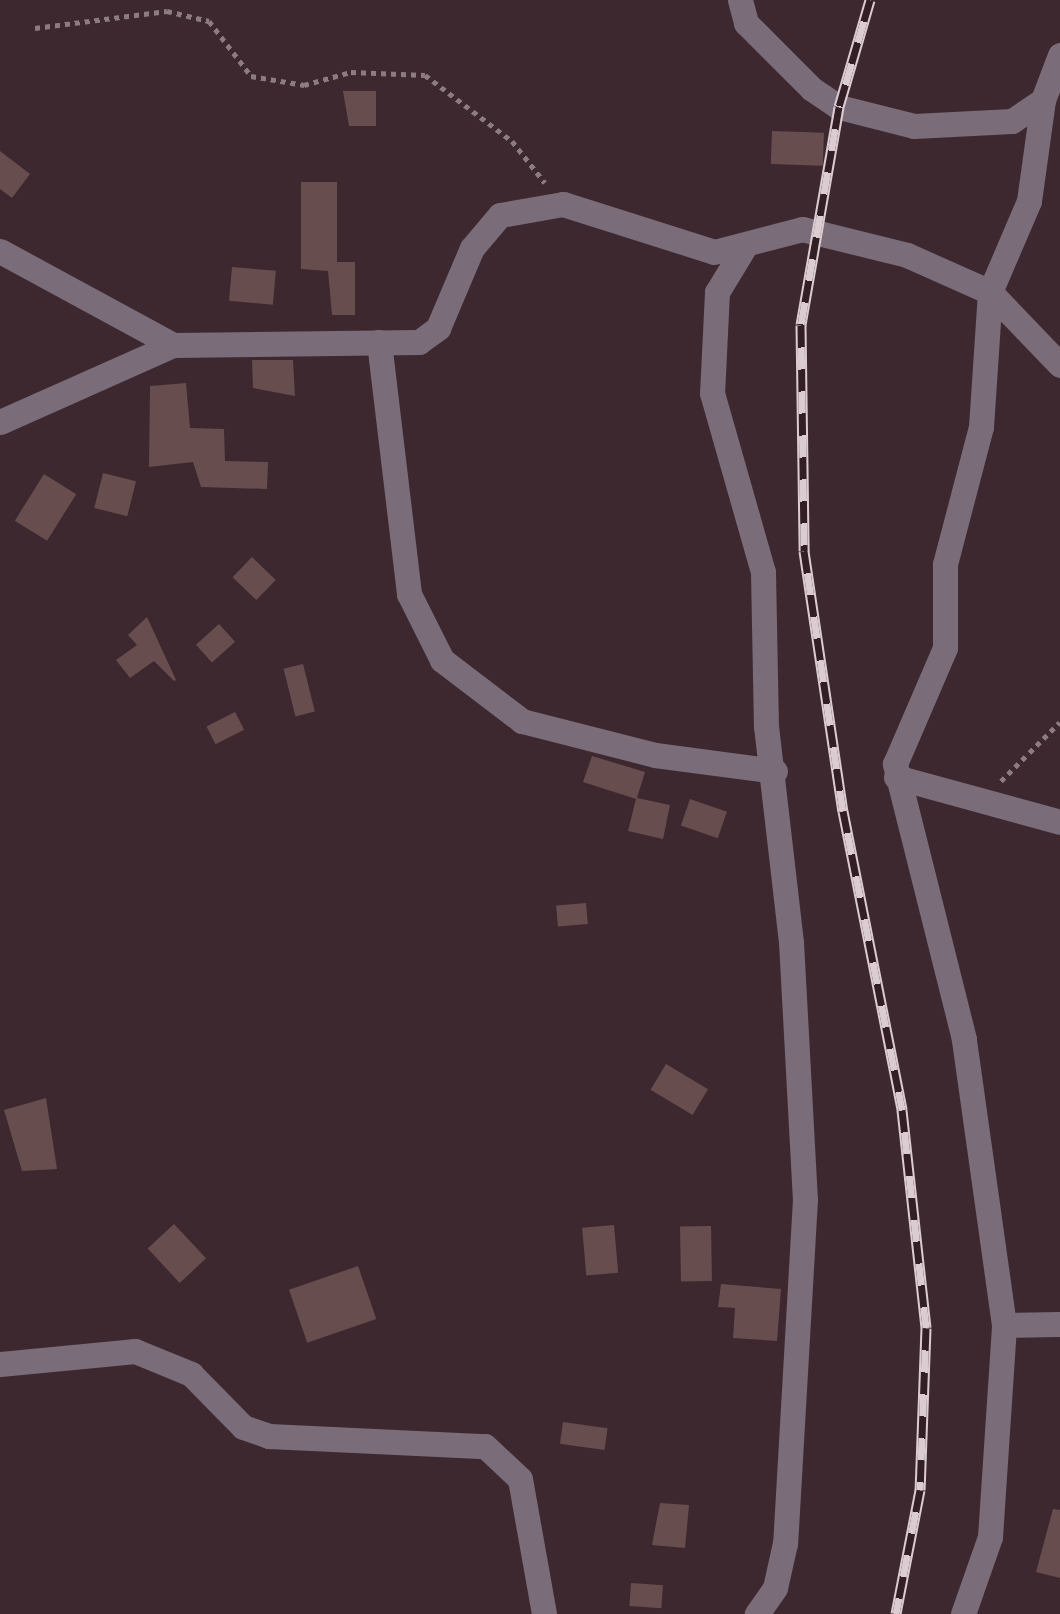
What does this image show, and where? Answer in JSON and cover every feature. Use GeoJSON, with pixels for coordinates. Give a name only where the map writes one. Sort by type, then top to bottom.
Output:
{"type":"FeatureCollection","features":[{"type":"Feature","properties":{"kind":"street"},"geometry":{"type":"LineString","coordinates":[[740,0],[746,24],[777,57],[839,108],[914,126],[972,128],[1012,121],[1042,100]]}},
{"type":"Feature","properties":{"kind":"street"},"geometry":{"type":"LineString","coordinates":[[963,1614],[990,1537],[1004,1325],[958,1008],[896,776],[898,746],[945,648],[945,564],[981,427],[990,292],[1029,202],[1042,100],[1060,55]]}},
{"type":"Feature","properties":{"kind":"street"},"geometry":{"type":"LineString","coordinates":[[0,422],[173,345],[312,349],[419,342],[438,328],[472,248],[500,215],[564,204],[662,242],[714,252],[802,229],[852,238],[990,292],[1060,364]]}},
{"type":"Feature","properties":{"kind":"street"},"geometry":{"type":"LineString","coordinates":[[745,246],[717,292],[712,393],[761,562],[766,726],[775,771],[806,1249],[786,1543],[775,1588],[757,1614]]}},
{"type":"Feature","properties":{"kind":"street"},"geometry":{"type":"LineString","coordinates":[[0,251],[173,345]]}},
{"type":"Feature","properties":{"kind":"street"},"geometry":{"type":"LineString","coordinates":[[379,342],[409,594],[442,660],[522,721],[655,755],[775,771]]}},
{"type":"Feature","properties":{"kind":"street"},"geometry":{"type":"LineString","coordinates":[[896,776],[984,797],[1060,822]]}},
{"type":"Feature","properties":{"kind":"street"},"geometry":{"type":"LineString","coordinates":[[1004,1325],[1060,1324]]}},
{"type":"Feature","properties":{"kind":"street"},"geometry":{"type":"LineString","coordinates":[[0,1364],[136,1351],[191,1374],[243,1427],[269,1436],[485,1446],[520,1479],[544,1614]]}},
{"type":"Feature","properties":{"kind":"path"},"geometry":{"type":"LineString","coordinates":[[36,28],[168,11],[208,21],[251,76],[304,85],[350,72],[424,74],[512,141],[564,204]]}},
{"type":"Feature","properties":{"kind":"path"},"geometry":{"type":"LineString","coordinates":[[984,797],[1060,722]]}},
{"type":"Feature","properties":{"kind":"building"},"geometry":{"type":"Polygon","coordinates":[[[343,91],[376,91],[376,126],[349,126],[343,91]]]}},
{"type":"Feature","properties":{"kind":"building"},"geometry":{"type":"Polygon","coordinates":[[[772,131],[824,133],[823,166],[771,164],[772,131]]]}},
{"type":"Feature","properties":{"kind":"building"},"geometry":{"type":"Polygon","coordinates":[[[0,151],[30,174],[12,198],[0,189],[0,151]]]}},
{"type":"Feature","properties":{"kind":"building"},"geometry":{"type":"Polygon","coordinates":[[[301,182],[337,182],[337,262],[355,262],[355,315],[332,315],[328,271],[301,269],[301,182]]]}},
{"type":"Feature","properties":{"kind":"building"},"geometry":{"type":"Polygon","coordinates":[[[232,267],[276,271],[273,305],[229,301],[232,267]]]}},
{"type":"Feature","properties":{"kind":"building"},"geometry":{"type":"Polygon","coordinates":[[[252,360],[293,360],[295,396],[253,388],[252,360]]]}},
{"type":"Feature","properties":{"kind":"building"},"geometry":{"type":"Polygon","coordinates":[[[186,383],[190,428],[224,429],[225,461],[268,462],[267,489],[201,487],[193,462],[149,467],[150,386],[186,383]]]}},
{"type":"Feature","properties":{"kind":"building"},"geometry":{"type":"Polygon","coordinates":[[[103,473],[136,481],[127,516],[94,508],[103,473]]]}},
{"type":"Feature","properties":{"kind":"building"},"geometry":{"type":"Polygon","coordinates":[[[44,474],[76,494],[47,541],[15,521],[44,474]]]}},
{"type":"Feature","properties":{"kind":"building"},"geometry":{"type":"Polygon","coordinates":[[[252,557],[276,580],[256,600],[233,577],[252,557]]]}},
{"type":"Feature","properties":{"kind":"building"},"geometry":{"type":"Polygon","coordinates":[[[147,617],[174,681],[154,661],[130,678],[116,660],[137,645],[128,635],[147,617]]]}},
{"type":"Feature","properties":{"kind":"building"},"geometry":{"type":"Polygon","coordinates":[[[219,624],[235,642],[212,663],[196,645],[219,624]]]}},
{"type":"Feature","properties":{"kind":"building"},"geometry":{"type":"Polygon","coordinates":[[[303,664],[315,712],[295,716],[284,669],[303,664]]]}},
{"type":"Feature","properties":{"kind":"building"},"geometry":{"type":"Polygon","coordinates":[[[235,712],[244,730],[216,744],[206,727],[235,712]]]}},
{"type":"Feature","properties":{"kind":"building"},"geometry":{"type":"Polygon","coordinates":[[[592,756],[645,772],[637,798],[670,805],[663,839],[628,831],[636,799],[583,782],[592,756]]]}},
{"type":"Feature","properties":{"kind":"building"},"geometry":{"type":"Polygon","coordinates":[[[690,799],[727,812],[718,838],[681,825],[690,799]]]}},
{"type":"Feature","properties":{"kind":"building"},"geometry":{"type":"Polygon","coordinates":[[[586,903],[588,924],[558,927],[556,906],[586,903]]]}},
{"type":"Feature","properties":{"kind":"building"},"geometry":{"type":"Polygon","coordinates":[[[666,1064],[708,1089],[693,1115],[651,1090],[666,1064]]]}},
{"type":"Feature","properties":{"kind":"building"},"geometry":{"type":"Polygon","coordinates":[[[46,1098],[57,1169],[22,1171],[4,1110],[46,1098]]]}},
{"type":"Feature","properties":{"kind":"building"},"geometry":{"type":"Polygon","coordinates":[[[174,1224],[206,1258],[180,1283],[148,1249],[174,1224]]]}},
{"type":"Feature","properties":{"kind":"building"},"geometry":{"type":"Polygon","coordinates":[[[614,1225],[618,1273],[586,1276],[582,1228],[614,1225]]]}},
{"type":"Feature","properties":{"kind":"building"},"geometry":{"type":"Polygon","coordinates":[[[711,1226],[712,1281],[681,1282],[680,1227],[711,1226]]]}},
{"type":"Feature","properties":{"kind":"building"},"geometry":{"type":"Polygon","coordinates":[[[358,1266],[376,1319],[307,1343],[289,1290],[358,1266]]]}},
{"type":"Feature","properties":{"kind":"building"},"geometry":{"type":"Polygon","coordinates":[[[721,1284],[781,1289],[777,1341],[733,1338],[735,1308],[718,1307],[721,1284]]]}},
{"type":"Feature","properties":{"kind":"building"},"geometry":{"type":"Polygon","coordinates":[[[563,1422],[608,1428],[605,1450],[560,1444],[563,1422]]]}},
{"type":"Feature","properties":{"kind":"building"},"geometry":{"type":"Polygon","coordinates":[[[660,1503],[689,1505],[685,1548],[652,1545],[660,1503]]]}},
{"type":"Feature","properties":{"kind":"building"},"geometry":{"type":"Polygon","coordinates":[[[1053,1509],[1060,1510],[1060,1578],[1036,1572],[1053,1509]]]}},
{"type":"Feature","properties":{"kind":"building"},"geometry":{"type":"Polygon","coordinates":[[[631,1583],[663,1585],[661,1608],[629,1606],[631,1583]]]}},
{"type":"Feature","properties":{"kind":"railway"},"geometry":{"type":"LineString","coordinates":[[870,0],[839,107],[801,325],[804,551],[843,811],[902,1110],[926,1328],[920,1490],[896,1614]]}}]}
